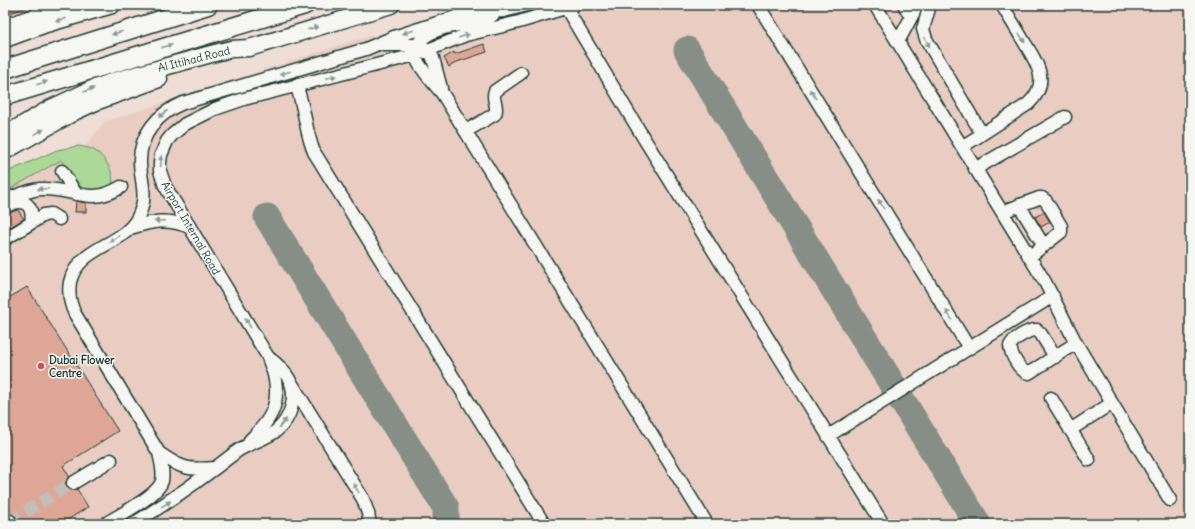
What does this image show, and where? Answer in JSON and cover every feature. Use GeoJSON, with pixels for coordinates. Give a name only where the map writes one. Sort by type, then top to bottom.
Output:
{"type":"FeatureCollection","features":[{"type":"Feature","properties":{"kind":"highway"},"geometry":{"type":"LineString","coordinates":[[5,69],[208,5]]}},
{"type":"Feature","properties":{"kind":"highway","name":"Al Ittihad Road"},"geometry":{"type":"LineString","coordinates":[[5,96],[23,89],[305,5]]}},
{"type":"Feature","properties":{"kind":"main road"},"geometry":{"type":"LineString","coordinates":[[5,39],[46,24],[112,5]]}},
{"type":"Feature","properties":{"kind":"main road","name":"Al Ittihad Road"},"geometry":{"type":"LineString","coordinates":[[5,135],[51,108],[92,89],[114,81],[231,49],[249,48],[391,5]]}},
{"type":"Feature","properties":{"kind":"main road"},"geometry":{"type":"LineString","coordinates":[[5,151],[76,111],[98,101],[146,83],[221,61],[249,48]]}},
{"type":"Feature","properties":{"kind":"lane"},"geometry":{"type":"LineString","coordinates":[[5,25],[64,5]]}},
{"type":"Feature","properties":{"kind":"lane","name":"Airport Internal Road"},"geometry":{"type":"LineString","coordinates":[[159,453],[75,314],[69,297],[71,280],[78,265],[89,255],[130,228],[139,214],[144,197],[140,162],[142,145],[149,129],[167,110],[183,103],[378,45],[394,37],[456,17],[476,13],[496,13],[514,10],[528,5]]}},
{"type":"Feature","properties":{"kind":"lane"},"geometry":{"type":"LineString","coordinates":[[758,5],[969,348]]}},
{"type":"Feature","properties":{"kind":"lane"},"geometry":{"type":"LineString","coordinates":[[875,5],[1053,296],[1076,343],[1170,500]]}},
{"type":"Feature","properties":{"kind":"lane"},"geometry":{"type":"LineString","coordinates":[[904,5],[911,17]]}},
{"type":"Feature","properties":{"kind":"lane"},"geometry":{"type":"LineString","coordinates":[[898,42],[911,17],[915,5]]}},
{"type":"Feature","properties":{"kind":"lane"},"geometry":{"type":"LineString","coordinates":[[930,5],[923,29],[926,39],[982,134]]}},
{"type":"Feature","properties":{"kind":"lane"},"geometry":{"type":"LineString","coordinates":[[962,147],[1028,104],[1038,92],[1040,81],[1037,63],[1002,5]]}},
{"type":"Feature","properties":{"kind":"lane"},"geometry":{"type":"LineString","coordinates":[[570,7],[643,137],[883,524]]}},
{"type":"Feature","properties":{"kind":"lane","name":"Airport Internal Road"},"geometry":{"type":"LineString","coordinates":[[133,524],[172,500],[239,450],[276,431],[284,423],[290,413],[293,402],[293,390],[289,380],[283,370],[268,357],[162,178],[160,171],[161,155],[172,134],[185,124],[215,109],[244,99],[416,50],[429,50],[466,35],[519,22],[570,7]]}},
{"type":"Feature","properties":{"kind":"lane"},"geometry":{"type":"LineString","coordinates":[[496,13],[481,22],[434,30],[425,37],[416,50],[419,64],[442,93],[466,131],[707,524]]}},
{"type":"Feature","properties":{"kind":"lane"},"geometry":{"type":"LineString","coordinates":[[378,45],[416,50]]}},
{"type":"Feature","properties":{"kind":"lane"},"geometry":{"type":"LineString","coordinates":[[429,50],[433,58],[442,93]]}},
{"type":"Feature","properties":{"kind":"lane"},"geometry":{"type":"LineString","coordinates":[[466,131],[495,114],[497,107],[493,96],[495,91],[521,73]]}},
{"type":"Feature","properties":{"kind":"lane"},"geometry":{"type":"LineString","coordinates":[[296,85],[303,104],[307,133],[314,152],[544,524]]}},
{"type":"Feature","properties":{"kind":"lane"},"geometry":{"type":"LineString","coordinates":[[975,169],[1065,116]]}},
{"type":"Feature","properties":{"kind":"lane"},"geometry":{"type":"LineString","coordinates":[[62,171],[76,194]]}},
{"type":"Feature","properties":{"kind":"lane"},"geometry":{"type":"LineString","coordinates":[[5,200],[38,189],[52,189],[90,197],[111,193],[121,187]]}},
{"type":"Feature","properties":{"kind":"lane"},"geometry":{"type":"LineString","coordinates":[[1002,212],[1039,198],[1046,201],[1062,228],[1060,233],[1029,257]]}},
{"type":"Feature","properties":{"kind":"lane"},"geometry":{"type":"LineString","coordinates":[[5,208],[16,202],[26,204],[32,212],[31,223]]}},
{"type":"Feature","properties":{"kind":"lane"},"geometry":{"type":"LineString","coordinates":[[1019,206],[1044,246]]}},
{"type":"Feature","properties":{"kind":"lane"},"geometry":{"type":"LineString","coordinates":[[5,239],[48,214],[54,215],[60,219]]}},
{"type":"Feature","properties":{"kind":"lane"},"geometry":{"type":"LineString","coordinates":[[130,228],[158,221],[175,222],[190,227]]}},
{"type":"Feature","properties":{"kind":"lane"},"geometry":{"type":"LineString","coordinates":[[828,436],[1053,296]]}},
{"type":"Feature","properties":{"kind":"lane"},"geometry":{"type":"LineString","coordinates":[[1055,357],[1076,343]]}},
{"type":"Feature","properties":{"kind":"lane"},"geometry":{"type":"LineString","coordinates":[[239,450],[263,428],[270,418],[275,405],[275,379],[268,357]]}},
{"type":"Feature","properties":{"kind":"lane"},"geometry":{"type":"LineString","coordinates":[[289,380],[363,499],[370,524]]}},
{"type":"Feature","properties":{"kind":"lane"},"geometry":{"type":"LineString","coordinates":[[1051,398],[1089,460]]}},
{"type":"Feature","properties":{"kind":"lane"},"geometry":{"type":"LineString","coordinates":[[1070,430],[1112,403]]}},
{"type":"Feature","properties":{"kind":"lane"},"geometry":{"type":"LineString","coordinates":[[159,453],[183,467],[197,469],[215,468]]}},
{"type":"Feature","properties":{"kind":"lane"},"geometry":{"type":"LineString","coordinates":[[105,524],[158,490],[163,475],[159,453]]}},
{"type":"Feature","properties":{"kind":"lane"},"geometry":{"type":"LineString","coordinates":[[73,483],[111,460]]}},
{"type":"Feature","properties":{"kind":"shaded area"},"geometry":{"type":"Polygon","coordinates":[[[505,5],[1190,5],[1190,524],[5,524],[5,173],[57,150],[70,147],[85,147],[104,122],[352,41],[466,12],[505,5]]]}},
{"type":"Feature","properties":{"kind":"green space"},"geometry":{"type":"Polygon","coordinates":[[[78,146],[93,150],[105,160],[111,171],[113,182],[111,187],[107,190],[83,190],[61,160],[5,192],[5,173],[57,150],[78,146]]]}},
{"type":"Feature","properties":{"kind":"building"},"geometry":{"type":"Polygon","coordinates":[[[5,5],[30,5],[31,6],[5,15],[5,5]]]}},
{"type":"Feature","properties":{"kind":"building"},"geometry":{"type":"Polygon","coordinates":[[[484,44],[487,52],[457,62],[449,67],[444,58],[454,52],[455,54],[484,44]]]}},
{"type":"Feature","properties":{"kind":"building"},"geometry":{"type":"Polygon","coordinates":[[[76,201],[86,203],[86,212],[75,212],[76,201]]]}},
{"type":"Feature","properties":{"kind":"building"},"geometry":{"type":"Polygon","coordinates":[[[18,210],[24,219],[5,230],[5,212],[18,210]]]}},
{"type":"Feature","properties":{"kind":"building"},"geometry":{"type":"Polygon","coordinates":[[[1044,212],[1050,222],[1041,227],[1035,217],[1044,212]]]}},
{"type":"Feature","properties":{"kind":"building","name":"Dubai Flower Centre"},"geometry":{"type":"Polygon","coordinates":[[[27,287],[118,431],[63,466],[69,476],[66,483],[67,487],[73,490],[77,489],[88,507],[61,524],[17,524],[16,516],[13,514],[5,514],[5,300],[27,287]]]}},
{"type":"Feature","properties":{"kind":"taxiway"},"geometry":{"type":"LineString","coordinates":[[687,50],[978,524]]}},
{"type":"Feature","properties":{"kind":"taxiway"},"geometry":{"type":"LineString","coordinates":[[267,217],[446,508],[446,524]]}},
{"type":"Feature","properties":{"kind":"tunnel"},"geometry":{"type":"LineString","coordinates":[[10,521],[73,483]]}},
{"type":"Feature","properties":{"kind":"place","name":"Dubai Flower Centre"},"geometry":{"type":"Point","coordinates":[41,366]}}]}
